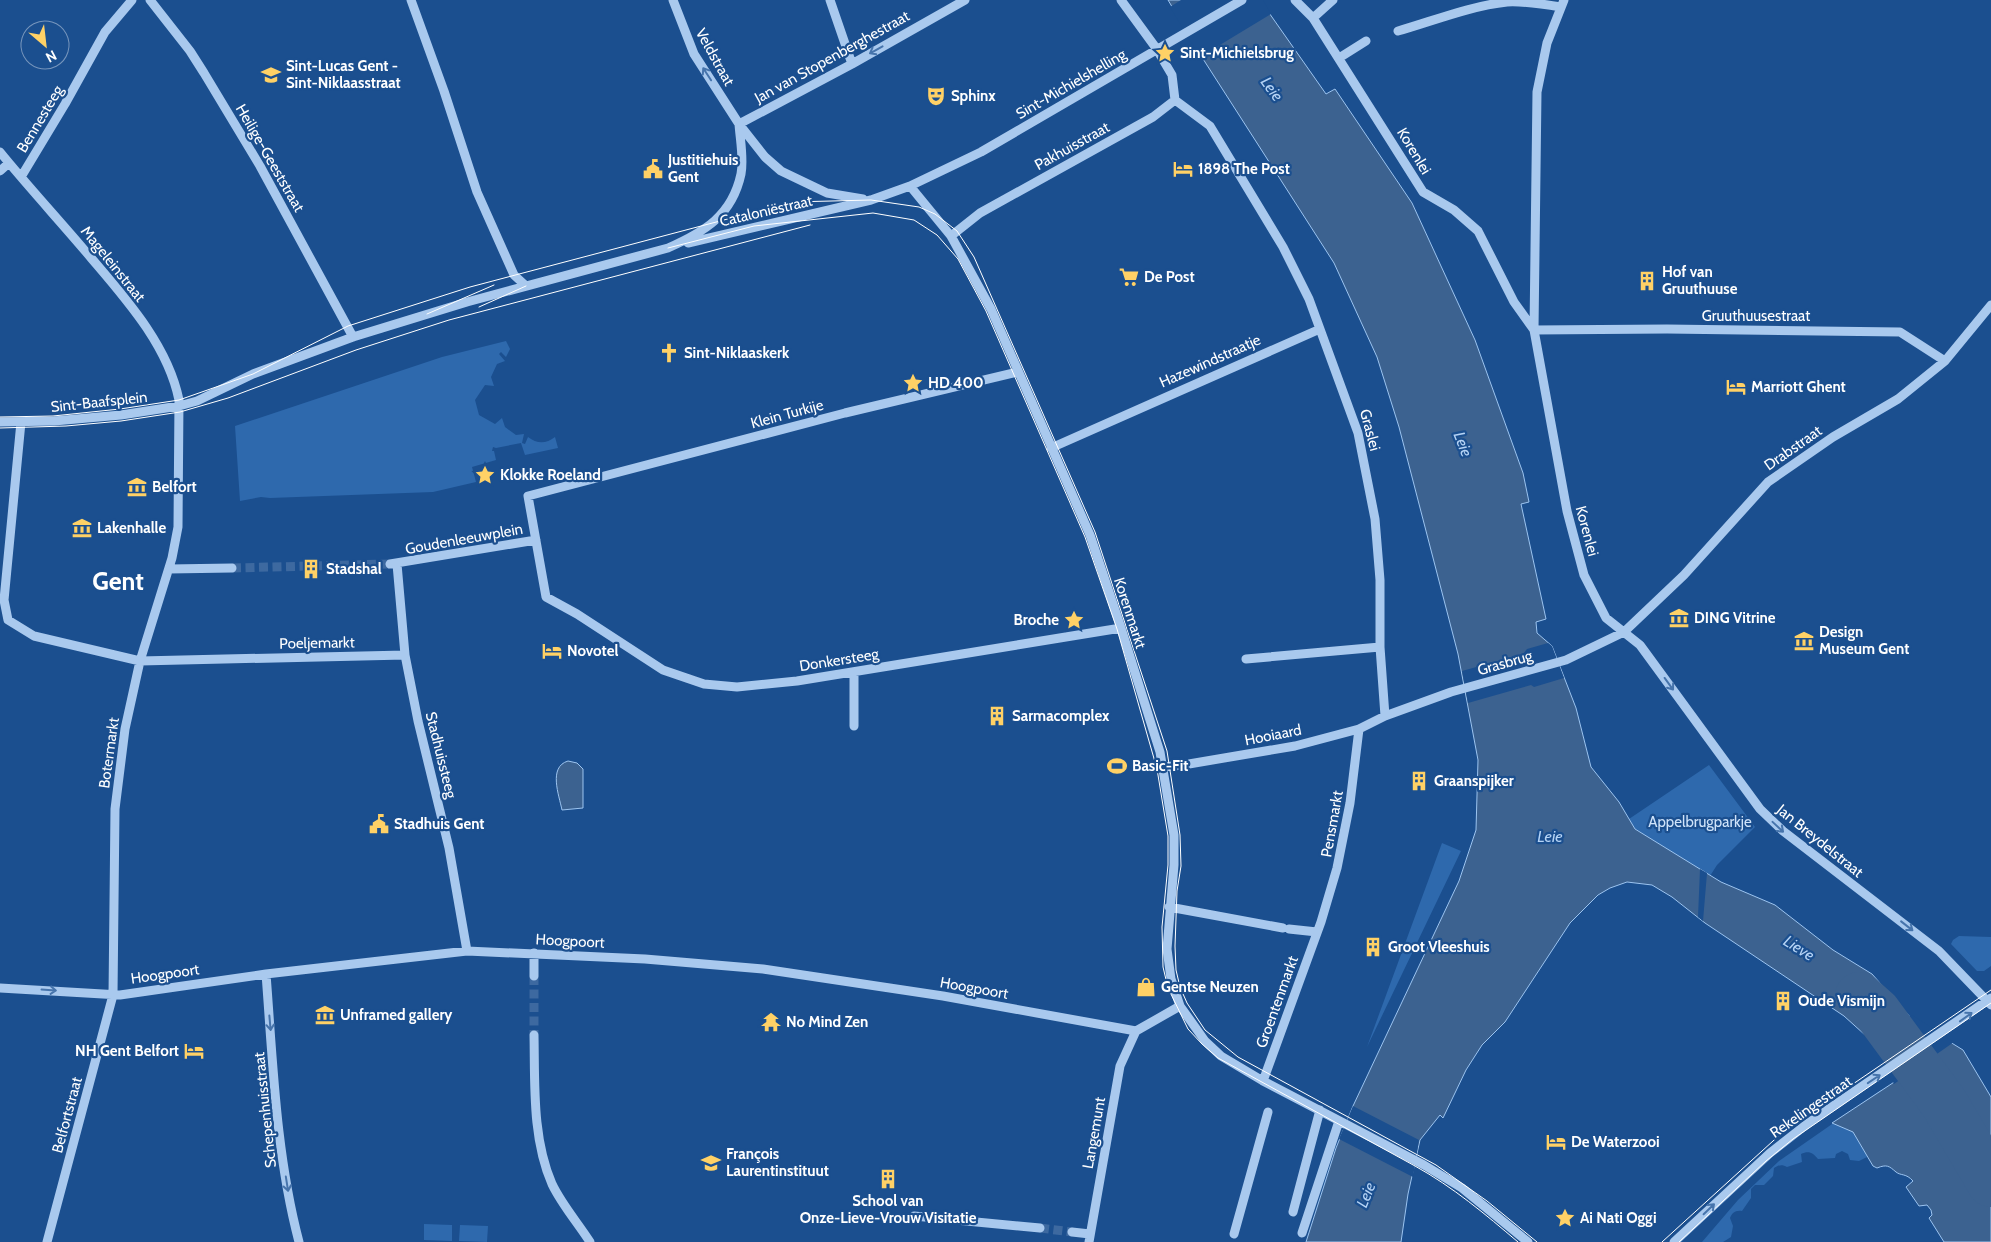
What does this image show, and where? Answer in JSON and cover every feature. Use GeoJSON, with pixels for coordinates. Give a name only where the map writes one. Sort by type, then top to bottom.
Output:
{"type":"FeatureCollection","features":[{"type":"Feature","properties":{"kind":"street","name":"Bennesteeg"},"geometry":{"type":"LineString","coordinates":[[21,177],[105,32],[132,0]]}},
{"type":"Feature","properties":{"kind":"street","name":"Heilige-Geeststraat"},"geometry":{"type":"LineString","coordinates":[[150,0],[190,51],[220,98],[260,166],[353,337]]}},
{"type":"Feature","properties":{"kind":"street"},"geometry":{"type":"LineString","coordinates":[[411,0],[444,91],[477,192],[514,275],[526,286]]}},
{"type":"Feature","properties":{"kind":"street","name":"Veldstraat"},"geometry":{"type":"LineString","coordinates":[[673,0],[694,54],[739,124],[764,157],[781,171],[827,193],[871,200]]}},
{"type":"Feature","properties":{"kind":"street"},"geometry":{"type":"LineString","coordinates":[[830,0],[852,64]]}},
{"type":"Feature","properties":{"kind":"street","name":"Jan van Stopenberghestraat"},"geometry":{"type":"LineString","coordinates":[[739,124],[852,64],[965,0]]}},
{"type":"Feature","properties":{"kind":"street"},"geometry":{"type":"LineString","coordinates":[[1121,0],[1156,48],[1172,75],[1176,100]]}},
{"type":"Feature","properties":{"kind":"street","name":"Sint-Michielshelling"},"geometry":{"type":"LineString","coordinates":[[910,186],[981,152],[1242,0]]}},
{"type":"Feature","properties":{"kind":"street"},"geometry":{"type":"LineString","coordinates":[[1313,18],[1334,0]]}},
{"type":"Feature","properties":{"kind":"street","name":"Korenlei"},"geometry":{"type":"LineString","coordinates":[[1296,1],[1313,18],[1340,58],[1423,192],[1454,210],[1478,231],[1514,302],[1534,330]]}},
{"type":"Feature","properties":{"kind":"street"},"geometry":{"type":"LineString","coordinates":[[1398,31],[1485,6],[1508,2],[1562,3]]}},
{"type":"Feature","properties":{"kind":"street","name":"Korenlei"},"geometry":{"type":"LineString","coordinates":[[1562,3],[1547,43],[1537,92],[1534,330],[1567,512],[1584,575],[1606,618],[1624,632]]}},
{"type":"Feature","properties":{"kind":"street"},"geometry":{"type":"LineString","coordinates":[[1340,58],[1366,41]]}},
{"type":"Feature","properties":{"kind":"street","name":"Graslei"},"geometry":{"type":"LineString","coordinates":[[1176,100],[1210,126],[1283,246],[1309,299],[1358,433],[1373,509],[1380,580],[1380,647],[1385,716]]}},
{"type":"Feature","properties":{"kind":"street","name":"Pakhuisstraat"},"geometry":{"type":"LineString","coordinates":[[951,236],[980,213],[1153,117],[1176,100]]}},
{"type":"Feature","properties":{"kind":"street"},"geometry":{"type":"LineString","coordinates":[[668,248],[695,236],[713,223],[725,211],[736,192],[742,173],[739,124]]}},
{"type":"Feature","properties":{"kind":"street","name":"Mageleinstraat"},"geometry":{"type":"LineString","coordinates":[[0,152],[116,287],[151,334],[176,382],[180,406],[178,527],[169,569]]}},
{"type":"Feature","properties":{"kind":"street"},"geometry":{"type":"LineString","coordinates":[[0,171],[9,163]]}},
{"type":"Feature","properties":{"kind":"street"},"geometry":{"type":"LineString","coordinates":[[871,200],[910,186]]}},
{"type":"Feature","properties":{"kind":"street","name":"Korenmarkt"},"geometry":{"type":"LineString","coordinates":[[910,186],[951,236],[991,309],[1090,535],[1122,628],[1163,767],[1174,835],[1174,865],[1169,906]]}},
{"type":"Feature","properties":{"kind":"street","name":"Cataloniëstraat"},"geometry":{"type":"LineString","coordinates":[[668,248],[871,200]]}},
{"type":"Feature","properties":{"kind":"street","name":"Sint-Baafsplein"},"geometry":{"type":"LineString","coordinates":[[0,422],[54,421],[120,415],[180,406],[197,401],[253,374],[353,337],[526,286],[668,248]]}},
{"type":"Feature","properties":{"kind":"street","name":"Drabstraat"},"geometry":{"type":"LineString","coordinates":[[1624,632],[1684,575],[1768,482],[1833,436],[1898,399],[1945,361],[1991,305]]}},
{"type":"Feature","properties":{"kind":"street","name":"Hazewindstraatje"},"geometry":{"type":"LineString","coordinates":[[1051,448],[1320,329]]}},
{"type":"Feature","properties":{"kind":"street","name":"Gruuthuusestraat"},"geometry":{"type":"LineString","coordinates":[[1534,330],[1900,332],[1945,361]]}},
{"type":"Feature","properties":{"kind":"street","name":"Klein Turkije"},"geometry":{"type":"LineString","coordinates":[[536,540],[528,496],[845,413],[1018,372]]}},
{"type":"Feature","properties":{"kind":"street"},"geometry":{"type":"LineString","coordinates":[[22,422],[2,598],[8,620],[34,636],[140,661]]}},
{"type":"Feature","properties":{"kind":"street","name":"Donkersteeg"},"geometry":{"type":"LineString","coordinates":[[536,540],[546,597],[577,614],[663,670],[704,684],[737,687],[797,681],[1122,628]]}},
{"type":"Feature","properties":{"kind":"street","name":"Goudenleeuwplein"},"geometry":{"type":"LineString","coordinates":[[405,654],[394,564],[536,540]]}},
{"type":"Feature","properties":{"kind":"street"},"geometry":{"type":"LineString","coordinates":[[169,569],[232,568]]}},
{"type":"Feature","properties":{"kind":"street","name":"Botermarkt"},"geometry":{"type":"LineString","coordinates":[[113,995],[115,808],[125,729],[140,661],[169,569]]}},
{"type":"Feature","properties":{"kind":"street","name":"Jan Breydelstraat"},"geometry":{"type":"LineString","coordinates":[[1624,632],[1640,644],[1760,809],[1783,831],[1939,951],[1990,1002]]}},
{"type":"Feature","properties":{"kind":"street","name":"Grasbrug"},"geometry":{"type":"LineString","coordinates":[[1385,716],[1451,692],[1566,660],[1624,632]]}},
{"type":"Feature","properties":{"kind":"street"},"geometry":{"type":"LineString","coordinates":[[1246,659],[1380,647]]}},
{"type":"Feature","properties":{"kind":"street","name":"Poeljemarkt"},"geometry":{"type":"LineString","coordinates":[[140,661],[405,654]]}},
{"type":"Feature","properties":{"kind":"street","name":"Stadhuissteeg"},"geometry":{"type":"LineString","coordinates":[[405,654],[418,721],[449,848],[467,951]]}},
{"type":"Feature","properties":{"kind":"street"},"geometry":{"type":"LineString","coordinates":[[854,672],[854,726]]}},
{"type":"Feature","properties":{"kind":"street","name":"Hooiaard"},"geometry":{"type":"LineString","coordinates":[[1163,767],[1295,746],[1359,729],[1385,716]]}},
{"type":"Feature","properties":{"kind":"street","name":"Pensmarkt"},"geometry":{"type":"LineString","coordinates":[[1321,922],[1338,868],[1350,803],[1359,729]]}},
{"type":"Feature","properties":{"kind":"street"},"geometry":{"type":"LineString","coordinates":[[1317,932],[1286,929],[1169,906],[1167,949],[1171,979],[1180,1006],[1205,1041],[1221,1056],[1263,1081],[1424,1165],[1462,1188],[1528,1242]]}},
{"type":"Feature","properties":{"kind":"street","name":"Groentenmarkt"},"geometry":{"type":"LineString","coordinates":[[1263,1081],[1321,922]]}},
{"type":"Feature","properties":{"kind":"street","name":"Hoogpoort"},"geometry":{"type":"LineString","coordinates":[[0,988],[113,995],[266,974],[467,951],[534,953],[645,959],[763,969],[943,996],[1136,1031]]}},
{"type":"Feature","properties":{"kind":"street"},"geometry":{"type":"LineString","coordinates":[[534,953],[534,976]]}},
{"type":"Feature","properties":{"kind":"street","name":"Schepenhuisstraat"},"geometry":{"type":"LineString","coordinates":[[266,974],[278,1122],[292,1216],[299,1242]]}},
{"type":"Feature","properties":{"kind":"street","name":"Belfortstraat"},"geometry":{"type":"LineString","coordinates":[[47,1242],[113,995]]}},
{"type":"Feature","properties":{"kind":"street","name":"Rekelingestraat"},"geometry":{"type":"LineString","coordinates":[[1674,1242],[1750,1169],[1807,1124],[1990,1002]]}},
{"type":"Feature","properties":{"kind":"street"},"geometry":{"type":"LineString","coordinates":[[1136,1031],[1180,1006]]}},
{"type":"Feature","properties":{"kind":"street","name":"Langemunt"},"geometry":{"type":"LineString","coordinates":[[1090,1238],[1120,1066],[1136,1031]]}},
{"type":"Feature","properties":{"kind":"street"},"geometry":{"type":"LineString","coordinates":[[534,1035],[536,1106],[542,1153],[553,1184],[590,1242]]}},
{"type":"Feature","properties":{"kind":"street"},"geometry":{"type":"LineString","coordinates":[[1293,1212],[1320,1110]]}},
{"type":"Feature","properties":{"kind":"street"},"geometry":{"type":"LineString","coordinates":[[1234,1234],[1268,1112]]}},
{"type":"Feature","properties":{"kind":"street"},"geometry":{"type":"LineString","coordinates":[[1302,1233],[1342,1122]]}},
{"type":"Feature","properties":{"kind":"street"},"geometry":{"type":"LineString","coordinates":[[914,1216],[1040,1228]]}},
{"type":"Feature","properties":{"kind":"street"},"geometry":{"type":"LineString","coordinates":[[1072,1232],[1090,1238]]}},
{"type":"Feature","properties":{"kind":"green space"},"geometry":{"type":"Polygon","coordinates":[[[506,341],[510,349],[506,357],[501,352],[499,354],[505,361],[497,364],[491,377],[494,386],[485,385],[475,400],[479,415],[495,424],[502,418],[505,427],[516,435],[524,434],[522,443],[525,444],[528,437],[542,442],[555,437],[558,448],[525,455],[521,443],[493,447],[492,451],[494,451],[496,460],[472,467],[476,482],[433,492],[261,497],[240,501],[235,426],[442,357],[506,341]]]}},
{"type":"Feature","properties":{"kind":"green space","name":"Appelbrugparkje"},"geometry":{"type":"Polygon","coordinates":[[[1709,765],[1755,827],[1717,865],[1710,876],[1635,829],[1629,819],[1709,765]]]}},
{"type":"Feature","properties":{"kind":"green space"},"geometry":{"type":"Polygon","coordinates":[[[1442,843],[1461,851],[1367,1047],[1442,843]]]}},
{"type":"Feature","properties":{"kind":"green space"},"geometry":{"type":"Polygon","coordinates":[[[1959,936],[1991,937],[1991,966],[1984,971],[1977,971],[1951,944],[1959,936]]]}},
{"type":"Feature","properties":{"kind":"green space"},"geometry":{"type":"Polygon","coordinates":[[[1881,1090],[1867,1157],[1859,1161],[1850,1160],[1848,1154],[1842,1151],[1836,1154],[1835,1158],[1818,1159],[1809,1152],[1801,1154],[1802,1162],[1787,1167],[1782,1165],[1774,1168],[1773,1176],[1764,1185],[1755,1185],[1751,1189],[1751,1198],[1742,1211],[1736,1211],[1730,1218],[1733,1226],[1731,1237],[1723,1242],[1702,1242],[1738,1200],[1779,1161],[1881,1090]]]}},
{"type":"Feature","properties":{"kind":"green space"},"geometry":{"type":"Polygon","coordinates":[[[424,1224],[452,1225],[452,1241],[424,1240],[424,1224]]]}},
{"type":"Feature","properties":{"kind":"green space"},"geometry":{"type":"Polygon","coordinates":[[[460,1225],[488,1226],[487,1242],[459,1241],[460,1225]]]}},
{"type":"Feature","properties":{"kind":"water","name":"Leie"},"geometry":{"type":"Polygon","coordinates":[[[1168,0],[1260,0],[1326,94],[1335,89],[1412,203],[1475,340],[1523,473],[1529,502],[1521,504],[1546,619],[1536,622],[1537,633],[1552,646],[1576,708],[1591,767],[1619,802],[1635,829],[1721,882],[1775,905],[1833,950],[1872,974],[1911,1018],[1963,1050],[1991,1097],[1991,1242],[1944,1242],[1929,1218],[1932,1215],[1931,1210],[1927,1205],[1919,1206],[1906,1187],[1913,1181],[1888,1166],[1877,1168],[1873,1166],[1853,1132],[1832,1123],[1914,1069],[1903,1044],[1889,1037],[1875,1044],[1844,1016],[1705,923],[1672,897],[1652,885],[1627,882],[1598,895],[1570,923],[1505,1022],[1482,1045],[1466,1070],[1443,1118],[1440,1115],[1420,1140],[1408,1194],[1401,1242],[1306,1242],[1336,1148],[1353,1106],[1459,881],[1476,830],[1478,760],[1458,654],[1399,427],[1377,357],[1334,263],[1205,62],[1168,0]]]}},
{"type":"Feature","properties":{"kind":"water"},"geometry":{"type":"Polygon","coordinates":[[[568,761],[577,763],[583,769],[583,808],[562,810],[556,782],[558,769],[568,761]]]}},
{"type":"Feature","properties":{"kind":"pier"},"geometry":{"type":"Polygon","coordinates":[[[1181,0],[1263,0],[1271,14],[1200,57],[1170,7],[1181,0]]]}},
{"type":"Feature","properties":{"kind":"pier"},"geometry":{"type":"Polygon","coordinates":[[[1548,643],[1552,646],[1564,678],[1534,687],[1531,685],[1468,703],[1462,671],[1523,654],[1527,649],[1548,643]]]}},
{"type":"Feature","properties":{"kind":"pier"},"geometry":{"type":"Polygon","coordinates":[[[1700,869],[1707,873],[1703,921],[1698,917],[1700,869]]]}},
{"type":"Feature","properties":{"kind":"pier"},"geometry":{"type":"Polygon","coordinates":[[[1912,1015],[1954,1042],[1894,1084],[1892,1080],[1911,1068],[1901,1047],[1895,1050],[1888,1040],[1882,1043],[1879,1034],[1912,1015]]]}},
{"type":"Feature","properties":{"kind":"pier"},"geometry":{"type":"Polygon","coordinates":[[[1353,1106],[1419,1140],[1413,1177],[1339,1139],[1353,1106]]]}},
{"type":"Feature","properties":{"kind":"waterway","name":"Lieve"},"geometry":{"type":"LineString","coordinates":[[1859,996],[1877,1012],[1944,1103],[1991,1183]]}},
{"type":"Feature","properties":{"kind":"tunnel"},"geometry":{"type":"LineString","coordinates":[[232,568],[390,564]]}},
{"type":"Feature","properties":{"kind":"tunnel"},"geometry":{"type":"LineString","coordinates":[[534,976],[534,1035]]}},
{"type":"Feature","properties":{"kind":"tunnel"},"geometry":{"type":"LineString","coordinates":[[1040,1228],[1072,1232]]}},
{"type":"Feature","properties":{"kind":"tram line"},"geometry":{"type":"LineString","coordinates":[[0,417],[53,416],[179,400],[253,374],[348,326],[470,287],[792,202],[871,200],[919,207],[935,214],[957,231],[974,257],[1095,532],[1167,751],[1180,835],[1181,866],[1177,891],[1176,970],[1180,987],[1187,1003],[1205,1030],[1238,1057],[1436,1165],[1487,1201],[1537,1242]]}},
{"type":"Feature","properties":{"kind":"tram line"},"geometry":{"type":"LineString","coordinates":[[668,248],[754,226],[873,213],[914,220],[937,235],[958,259],[986,311],[1085,537],[1117,629],[1157,769],[1168,836],[1168,865],[1162,927],[1163,967],[1168,988],[1188,1029],[1218,1058],[1415,1166],[1456,1192],[1518,1242]]}},
{"type":"Feature","properties":{"kind":"tram line"},"geometry":{"type":"LineString","coordinates":[[0,428],[66,426],[121,421],[180,412],[228,398],[356,350],[449,320],[810,225]]}},
{"type":"Feature","properties":{"kind":"tram line"},"geometry":{"type":"LineString","coordinates":[[427,314],[494,285]]}},
{"type":"Feature","properties":{"kind":"tram line"},"geometry":{"type":"LineString","coordinates":[[479,307],[526,286]]}},
{"type":"Feature","properties":{"kind":"tram line"},"geometry":{"type":"LineString","coordinates":[[1662,1242],[1784,1131],[1991,990]]}},
{"type":"Feature","properties":{"kind":"tram line"},"geometry":{"type":"LineString","coordinates":[[1679,1242],[1766,1161],[1793,1139],[1991,1003]]}},
{"type":"Feature","properties":{"kind":"place","name":"Sint-Michielsbrug"},"geometry":{"type":"Point","coordinates":[1165,53]}},
{"type":"Feature","properties":{"kind":"place","name":"Sint-Lucas Gent - Sint-Niklaasstraat"},"geometry":{"type":"Point","coordinates":[271,75]}},
{"type":"Feature","properties":{"kind":"place","name":"Sphinx"},"geometry":{"type":"Point","coordinates":[936,96]}},
{"type":"Feature","properties":{"kind":"place","name":"Justitiehuis Gent"},"geometry":{"type":"Point","coordinates":[653,169]}},
{"type":"Feature","properties":{"kind":"place","name":"1898 The Post"},"geometry":{"type":"Point","coordinates":[1183,169]}},
{"type":"Feature","properties":{"kind":"place","name":"De Post"},"geometry":{"type":"Point","coordinates":[1129,277]}},
{"type":"Feature","properties":{"kind":"place","name":"Hof van Gruuthuuse"},"geometry":{"type":"Point","coordinates":[1647,281]}},
{"type":"Feature","properties":{"kind":"place","name":"Sint-Niklaaskerk"},"geometry":{"type":"Point","coordinates":[669,353]}},
{"type":"Feature","properties":{"kind":"place","name":"HD 400"},"geometry":{"type":"Point","coordinates":[913,383]}},
{"type":"Feature","properties":{"kind":"place","name":"Marriott Ghent"},"geometry":{"type":"Point","coordinates":[1736,387]}},
{"type":"Feature","properties":{"kind":"place","name":"Klokke Roeland"},"geometry":{"type":"Point","coordinates":[485,475]}},
{"type":"Feature","properties":{"kind":"place","name":"Belfort"},"geometry":{"type":"Point","coordinates":[137,487]}},
{"type":"Feature","properties":{"kind":"place","name":"Lakenhalle"},"geometry":{"type":"Point","coordinates":[82,528]}},
{"type":"Feature","properties":{"kind":"place","name":"Stadshal"},"geometry":{"type":"Point","coordinates":[311,569]}},
{"type":"Feature","properties":{"kind":"place","name":"DING Vitrine"},"geometry":{"type":"Point","coordinates":[1679,618]}},
{"type":"Feature","properties":{"kind":"place","name":"Broche"},"geometry":{"type":"Point","coordinates":[1074,620]}},
{"type":"Feature","properties":{"kind":"place","name":"Design Museum Gent"},"geometry":{"type":"Point","coordinates":[1804,641]}},
{"type":"Feature","properties":{"kind":"place","name":"Novotel"},"geometry":{"type":"Point","coordinates":[552,651]}},
{"type":"Feature","properties":{"kind":"place","name":"Sarmacomplex"},"geometry":{"type":"Point","coordinates":[997,716]}},
{"type":"Feature","properties":{"kind":"place","name":"Basic-Fit"},"geometry":{"type":"Point","coordinates":[1117,766]}},
{"type":"Feature","properties":{"kind":"place","name":"Graanspijker"},"geometry":{"type":"Point","coordinates":[1419,781]}},
{"type":"Feature","properties":{"kind":"place","name":"Stadhuis Gent"},"geometry":{"type":"Point","coordinates":[379,824]}},
{"type":"Feature","properties":{"kind":"place","name":"Groot Vleeshuis"},"geometry":{"type":"Point","coordinates":[1373,947]}},
{"type":"Feature","properties":{"kind":"place","name":"Gentse Neuzen"},"geometry":{"type":"Point","coordinates":[1146,987]}},
{"type":"Feature","properties":{"kind":"place","name":"Oude Vismijn"},"geometry":{"type":"Point","coordinates":[1783,1001]}},
{"type":"Feature","properties":{"kind":"place","name":"Unframed gallery"},"geometry":{"type":"Point","coordinates":[325,1015]}},
{"type":"Feature","properties":{"kind":"place","name":"No Mind Zen"},"geometry":{"type":"Point","coordinates":[771,1022]}},
{"type":"Feature","properties":{"kind":"place","name":"NH Gent Belfort"},"geometry":{"type":"Point","coordinates":[194,1051]}},
{"type":"Feature","properties":{"kind":"place","name":"De Waterzooi"},"geometry":{"type":"Point","coordinates":[1556,1142]}},
{"type":"Feature","properties":{"kind":"place","name":"François Laurentinstituut"},"geometry":{"type":"Point","coordinates":[711,1163]}},
{"type":"Feature","properties":{"kind":"place","name":"School van Onze-Lieve-Vrouw Visitatie"},"geometry":{"type":"Point","coordinates":[888,1179]}},
{"type":"Feature","properties":{"kind":"place","name":"Ai Nati Oggi"},"geometry":{"type":"Point","coordinates":[1565,1218]}},
{"type":"Feature","properties":{"kind":"district","name":"Gent"},"geometry":{"type":"Point","coordinates":[118,581]}}]}
